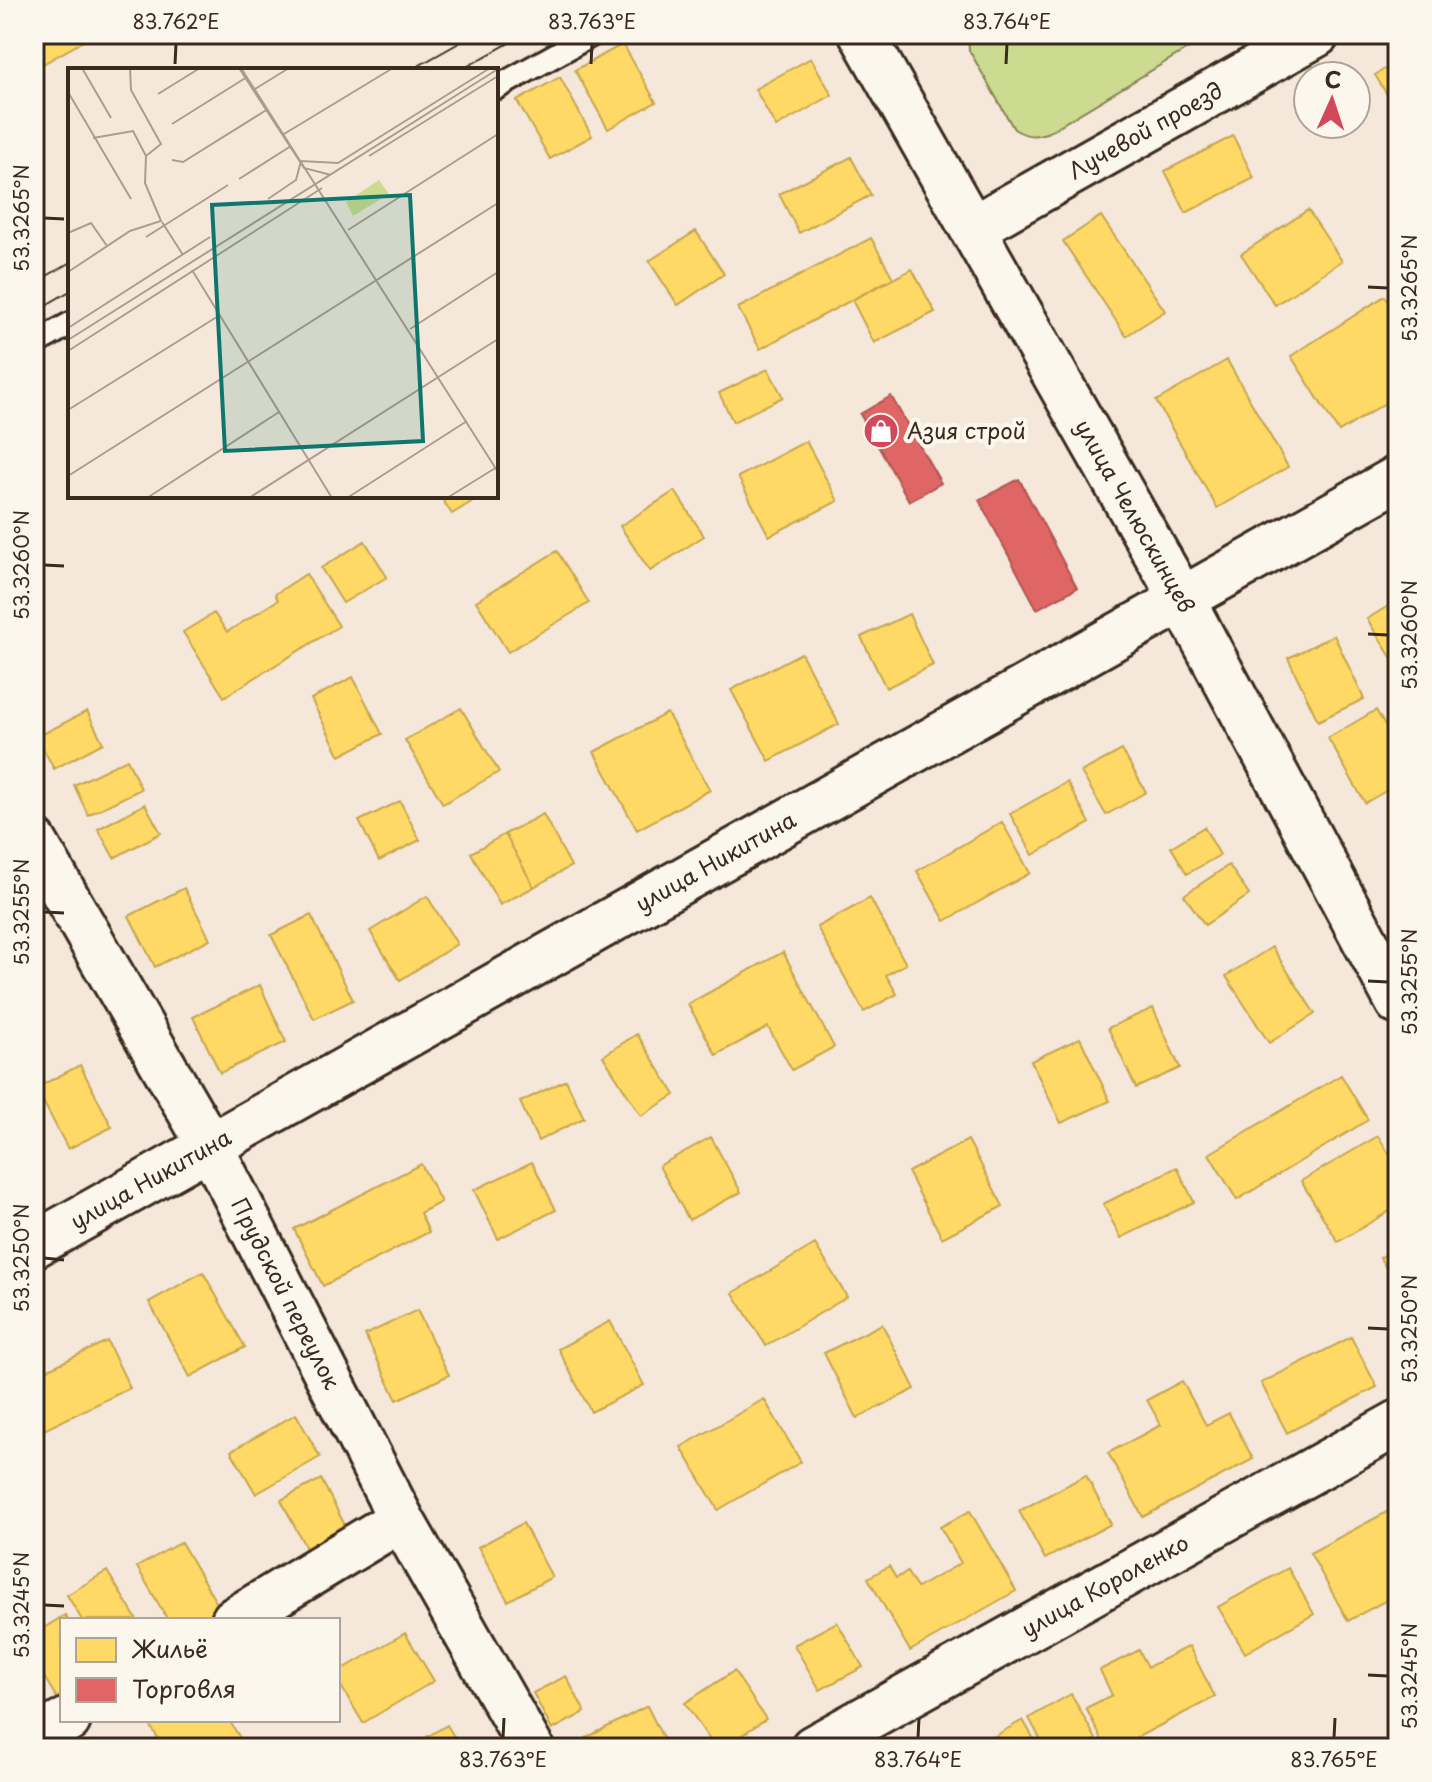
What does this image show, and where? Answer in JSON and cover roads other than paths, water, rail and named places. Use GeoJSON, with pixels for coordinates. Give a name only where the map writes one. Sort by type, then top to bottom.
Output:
{"type":"FeatureCollection","features":[{"type":"Feature","properties":{"kind":"street","name":"улица Челюскинцев"},"geometry":{"type":"LineString","coordinates":[[862,34],[1391,975]]}},
{"type":"Feature","properties":{"kind":"street","name":"Лучевой проезд"},"geometry":{"type":"LineString","coordinates":[[973,228],[1317,34]]}},
{"type":"Feature","properties":{"kind":"street","name":"улица Никитина"},"geometry":{"type":"LineString","coordinates":[[34,1245],[1398,478]]}},
{"type":"Feature","properties":{"kind":"street","name":"Прудской переулок"},"geometry":{"type":"LineString","coordinates":[[34,841],[210,1146],[401,1519],[531,1748]]}},
{"type":"Feature","properties":{"kind":"street","name":"улица Короленко"},"geometry":{"type":"LineString","coordinates":[[813,1748],[1398,1423]]}},
{"type":"Feature","properties":{"kind":"street"},"geometry":{"type":"LineString","coordinates":[[237,1618],[401,1519]]}},
{"type":"Feature","properties":{"kind":"street"},"geometry":{"type":"LineString","coordinates":[[34,1739],[64,1722]]}},
{"type":"Feature","properties":{"kind":"lane"},"geometry":{"type":"LineString","coordinates":[[498,87],[593,34]]}},
{"type":"Feature","properties":{"kind":"lane"},"geometry":{"type":"LineString","coordinates":[[34,344],[68,325]]}},
{"type":"Feature","properties":{"kind":"tram line"},"geometry":{"type":"LineString","coordinates":[[415,68],[475,34]]}},
{"type":"Feature","properties":{"kind":"tram line"},"geometry":{"type":"LineString","coordinates":[[465,68],[525,34]]}},
{"type":"Feature","properties":{"kind":"tram line"},"geometry":{"type":"LineString","coordinates":[[34,283],[68,264]]}},
{"type":"Feature","properties":{"kind":"tram line"},"geometry":{"type":"LineString","coordinates":[[34,312],[68,292]]}},
{"type":"Feature","properties":{"kind":"place","name":"Азия строй"},"geometry":{"type":"Point","coordinates":[881,431]}}]}
